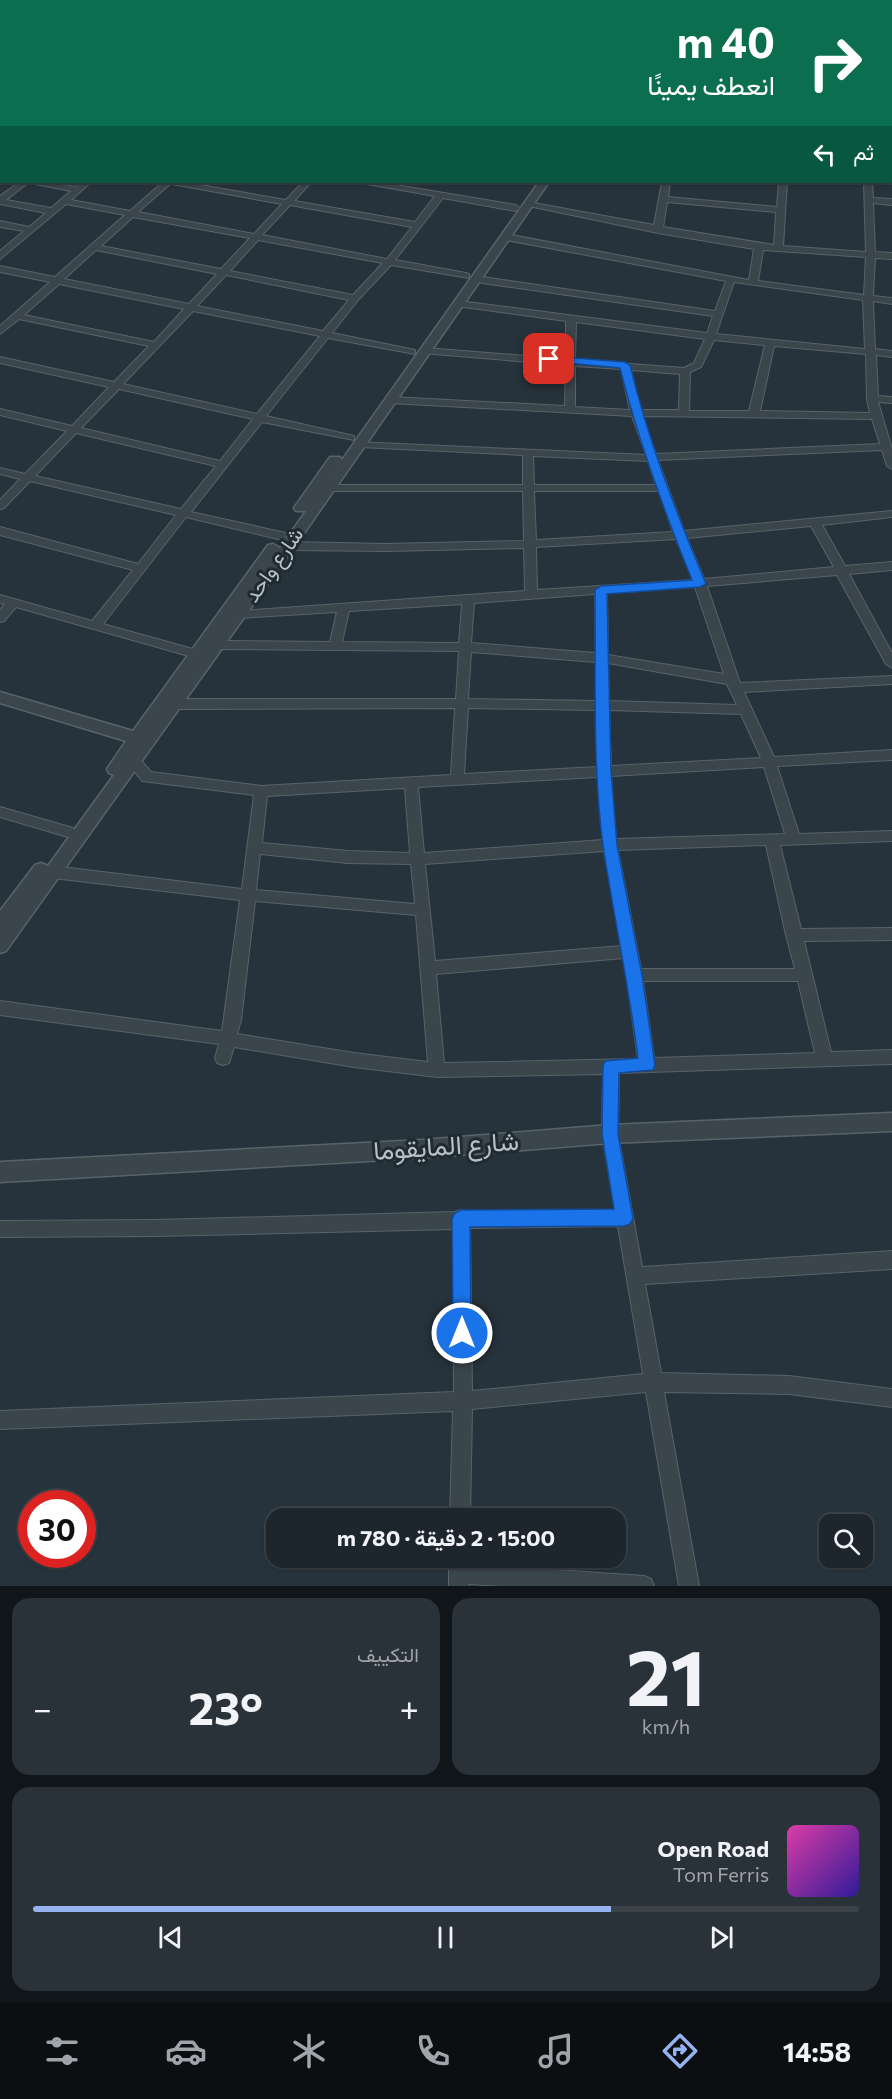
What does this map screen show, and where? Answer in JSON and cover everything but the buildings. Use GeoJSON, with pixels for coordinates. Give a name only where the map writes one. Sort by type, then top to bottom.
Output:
{"type":"FeatureCollection","features":[{"type":"Feature","properties":{"kind":"street"},"geometry":{"type":"LineString","coordinates":[[0,200],[24,183]]}},
{"type":"Feature","properties":{"kind":"street"},"geometry":{"type":"LineString","coordinates":[[40,183],[77,190]]}},
{"type":"Feature","properties":{"kind":"street"},"geometry":{"type":"LineString","coordinates":[[0,255],[86,183]]}},
{"type":"Feature","properties":{"kind":"street"},"geometry":{"type":"LineString","coordinates":[[0,330],[166,183]]}},
{"type":"Feature","properties":{"kind":"street"},"geometry":{"type":"LineString","coordinates":[[177,183],[416,225]]}},
{"type":"Feature","properties":{"kind":"street"},"geometry":{"type":"LineString","coordinates":[[0,506],[156,345],[306,183]]}},
{"type":"Feature","properties":{"kind":"street"},"geometry":{"type":"LineString","coordinates":[[384,183],[441,195],[759,247],[892,256]]}},
{"type":"Feature","properties":{"kind":"street","name":"شارع واحد"},"geometry":{"type":"LineString","coordinates":[[142,740],[174,704],[238,616],[285,541],[538,183]]}},
{"type":"Feature","properties":{"kind":"street"},"geometry":{"type":"LineString","coordinates":[[658,230],[666,183]]}},
{"type":"Feature","properties":{"kind":"street"},"geometry":{"type":"LineString","coordinates":[[778,249],[783,183]]}},
{"type":"Feature","properties":{"kind":"street"},"geometry":{"type":"LineString","coordinates":[[867,183],[871,255],[868,299],[872,399],[875,417],[892,466]]}},
{"type":"Feature","properties":{"kind":"street"},"geometry":{"type":"LineString","coordinates":[[95,625],[355,298],[389,262],[441,195]]}},
{"type":"Feature","properties":{"kind":"street"},"geometry":{"type":"LineString","coordinates":[[663,199],[781,210]]}},
{"type":"Feature","properties":{"kind":"street"},"geometry":{"type":"LineString","coordinates":[[0,200],[51,211]]}},
{"type":"Feature","properties":{"kind":"street"},"geometry":{"type":"LineString","coordinates":[[869,200],[892,201]]}},
{"type":"Feature","properties":{"kind":"street"},"geometry":{"type":"LineString","coordinates":[[63,201],[471,277],[717,314]]}},
{"type":"Feature","properties":{"kind":"street","name":"شارع واحد"},"geometry":{"type":"LineString","coordinates":[[0,946],[142,740],[196,654],[223,617],[329,488],[355,441],[390,400],[415,356],[459,304],[471,277],[506,237],[522,207]]}},
{"type":"Feature","properties":{"kind":"street"},"geometry":{"type":"LineString","coordinates":[[0,224],[29,230]]}},
{"type":"Feature","properties":{"kind":"street"},"geometry":{"type":"LineString","coordinates":[[506,237],[753,283],[892,301]]}},
{"type":"Feature","properties":{"kind":"street"},"geometry":{"type":"LineString","coordinates":[[95,247],[355,298]]}},
{"type":"Feature","properties":{"kind":"street"},"geometry":{"type":"LineString","coordinates":[[753,283],[759,247]]}},
{"type":"Feature","properties":{"kind":"street"},"geometry":{"type":"LineString","coordinates":[[0,269],[326,335],[415,356],[570,360],[685,370],[698,365],[712,337],[717,314],[731,279]]}},
{"type":"Feature","properties":{"kind":"street"},"geometry":{"type":"LineString","coordinates":[[459,304],[712,337],[892,354]]}},
{"type":"Feature","properties":{"kind":"street"},"geometry":{"type":"LineString","coordinates":[[17,316],[156,345]]}},
{"type":"Feature","properties":{"kind":"street"},"geometry":{"type":"LineString","coordinates":[[570,409],[571,319]]}},
{"type":"Feature","properties":{"kind":"street"},"geometry":{"type":"LineString","coordinates":[[754,414],[770,343]]}},
{"type":"Feature","properties":{"kind":"street"},"geometry":{"type":"LineString","coordinates":[[0,360],[355,441],[652,458],[885,447]]}},
{"type":"Feature","properties":{"kind":"street"},"geometry":{"type":"LineString","coordinates":[[625,365],[636,412],[652,458],[700,584],[734,684],[769,761],[794,840]]}},
{"type":"Feature","properties":{"kind":"street"},"geometry":{"type":"LineString","coordinates":[[684,413],[685,370]]}},
{"type":"Feature","properties":{"kind":"street"},"geometry":{"type":"LineString","coordinates":[[872,399],[892,400]]}},
{"type":"Feature","properties":{"kind":"street"},"geometry":{"type":"LineString","coordinates":[[390,400],[636,412],[875,417]]}},
{"type":"Feature","properties":{"kind":"street"},"geometry":{"type":"LineString","coordinates":[[0,412],[224,465]]}},
{"type":"Feature","properties":{"kind":"street"},"geometry":{"type":"LineString","coordinates":[[528,452],[532,543],[531,595]]}},
{"type":"Feature","properties":{"kind":"street"},"geometry":{"type":"LineString","coordinates":[[0,471],[183,514],[285,541],[341,548],[532,543],[680,535],[892,514]]}},
{"type":"Feature","properties":{"kind":"street"},"geometry":{"type":"LineString","coordinates":[[329,488],[663,488]]}},
{"type":"Feature","properties":{"kind":"street"},"geometry":{"type":"LineString","coordinates":[[814,521],[892,664]]}},
{"type":"Feature","properties":{"kind":"street"},"geometry":{"type":"LineString","coordinates":[[0,531],[140,568]]}},
{"type":"Feature","properties":{"kind":"street"},"geometry":{"type":"LineString","coordinates":[[223,617],[700,584],[892,566]]}},
{"type":"Feature","properties":{"kind":"street"},"geometry":{"type":"LineString","coordinates":[[601,590],[604,770],[610,845],[630,951],[647,1065]]}},
{"type":"Feature","properties":{"kind":"street"},"geometry":{"type":"LineString","coordinates":[[0,599],[196,654]]}},
{"type":"Feature","properties":{"kind":"street"},"geometry":{"type":"LineString","coordinates":[[457,779],[468,600]]}},
{"type":"Feature","properties":{"kind":"street"},"geometry":{"type":"LineString","coordinates":[[0,618],[13,603]]}},
{"type":"Feature","properties":{"kind":"street"},"geometry":{"type":"LineString","coordinates":[[335,646],[344,609]]}},
{"type":"Feature","properties":{"kind":"street"},"geometry":{"type":"LineString","coordinates":[[217,645],[465,647],[603,658],[734,684],[892,680]]}},
{"type":"Feature","properties":{"kind":"street"},"geometry":{"type":"LineString","coordinates":[[0,698],[142,740]]}},
{"type":"Feature","properties":{"kind":"street"},"geometry":{"type":"LineString","coordinates":[[174,704],[463,702],[604,704],[745,710]]}},
{"type":"Feature","properties":{"kind":"street"},"geometry":{"type":"LineString","coordinates":[[129,759],[147,777],[261,791],[892,754]]}},
{"type":"Feature","properties":{"kind":"street","name":"شارع واحد"},"geometry":{"type":"LineString","coordinates":[[2,917],[68,832],[129,759]]}},
{"type":"Feature","properties":{"kind":"street"},"geometry":{"type":"LineString","coordinates":[[411,783],[437,1070]]}},
{"type":"Feature","properties":{"kind":"street"},"geometry":{"type":"LineString","coordinates":[[223,1058],[229,1039],[261,791]]}},
{"type":"Feature","properties":{"kind":"street"},"geometry":{"type":"LineString","coordinates":[[0,812],[68,832]]}},
{"type":"Feature","properties":{"kind":"street"},"geometry":{"type":"LineString","coordinates":[[255,848],[348,857],[418,859],[610,845],[892,836]]}},
{"type":"Feature","properties":{"kind":"street"},"geometry":{"type":"LineString","coordinates":[[772,841],[825,1060]]}},
{"type":"Feature","properties":{"kind":"street"},"geometry":{"type":"LineString","coordinates":[[53,872],[248,895],[422,910]]}},
{"type":"Feature","properties":{"kind":"street"},"geometry":{"type":"LineString","coordinates":[[794,935],[892,934]]}},
{"type":"Feature","properties":{"kind":"street"},"geometry":{"type":"LineString","coordinates":[[428,968],[630,951]]}},
{"type":"Feature","properties":{"kind":"street"},"geometry":{"type":"LineString","coordinates":[[634,975],[803,975]]}},
{"type":"Feature","properties":{"kind":"street"},"geometry":{"type":"LineString","coordinates":[[0,1008],[437,1070],[892,1057]]}},
{"type":"Feature","properties":{"kind":"street"},"geometry":{"type":"LineString","coordinates":[[611,1066],[610,1134],[689,1586]]}},
{"type":"Feature","properties":{"kind":"street","name":"شارع المايقوما"},"geometry":{"type":"LineString","coordinates":[[0,1172],[422,1149],[610,1134],[892,1122]]}},
{"type":"Feature","properties":{"kind":"street"},"geometry":{"type":"LineString","coordinates":[[0,1229],[83,1229],[461,1218],[624,1218]]}},
{"type":"Feature","properties":{"kind":"street"},"geometry":{"type":"LineString","coordinates":[[460,1508],[463,1401],[461,1218]]}},
{"type":"Feature","properties":{"kind":"street"},"geometry":{"type":"LineString","coordinates":[[635,1276],[892,1260]]}},
{"type":"Feature","properties":{"kind":"street"},"geometry":{"type":"LineString","coordinates":[[0,1420],[463,1401],[653,1382],[789,1385],[892,1398]]}},
{"type":"Feature","properties":{"kind":"street"},"geometry":{"type":"LineString","coordinates":[[459,1572],[644,1586]]}},
{"type":"Feature","properties":{"kind":"route"},"geometry":{"type":"LineString","coordinates":[[462,1333],[461,1218],[624,1218],[610,1134],[611,1066],[647,1065],[634,975],[610,845],[604,770],[601,590],[700,584],[636,412],[625,365],[549,359]]}}]}
